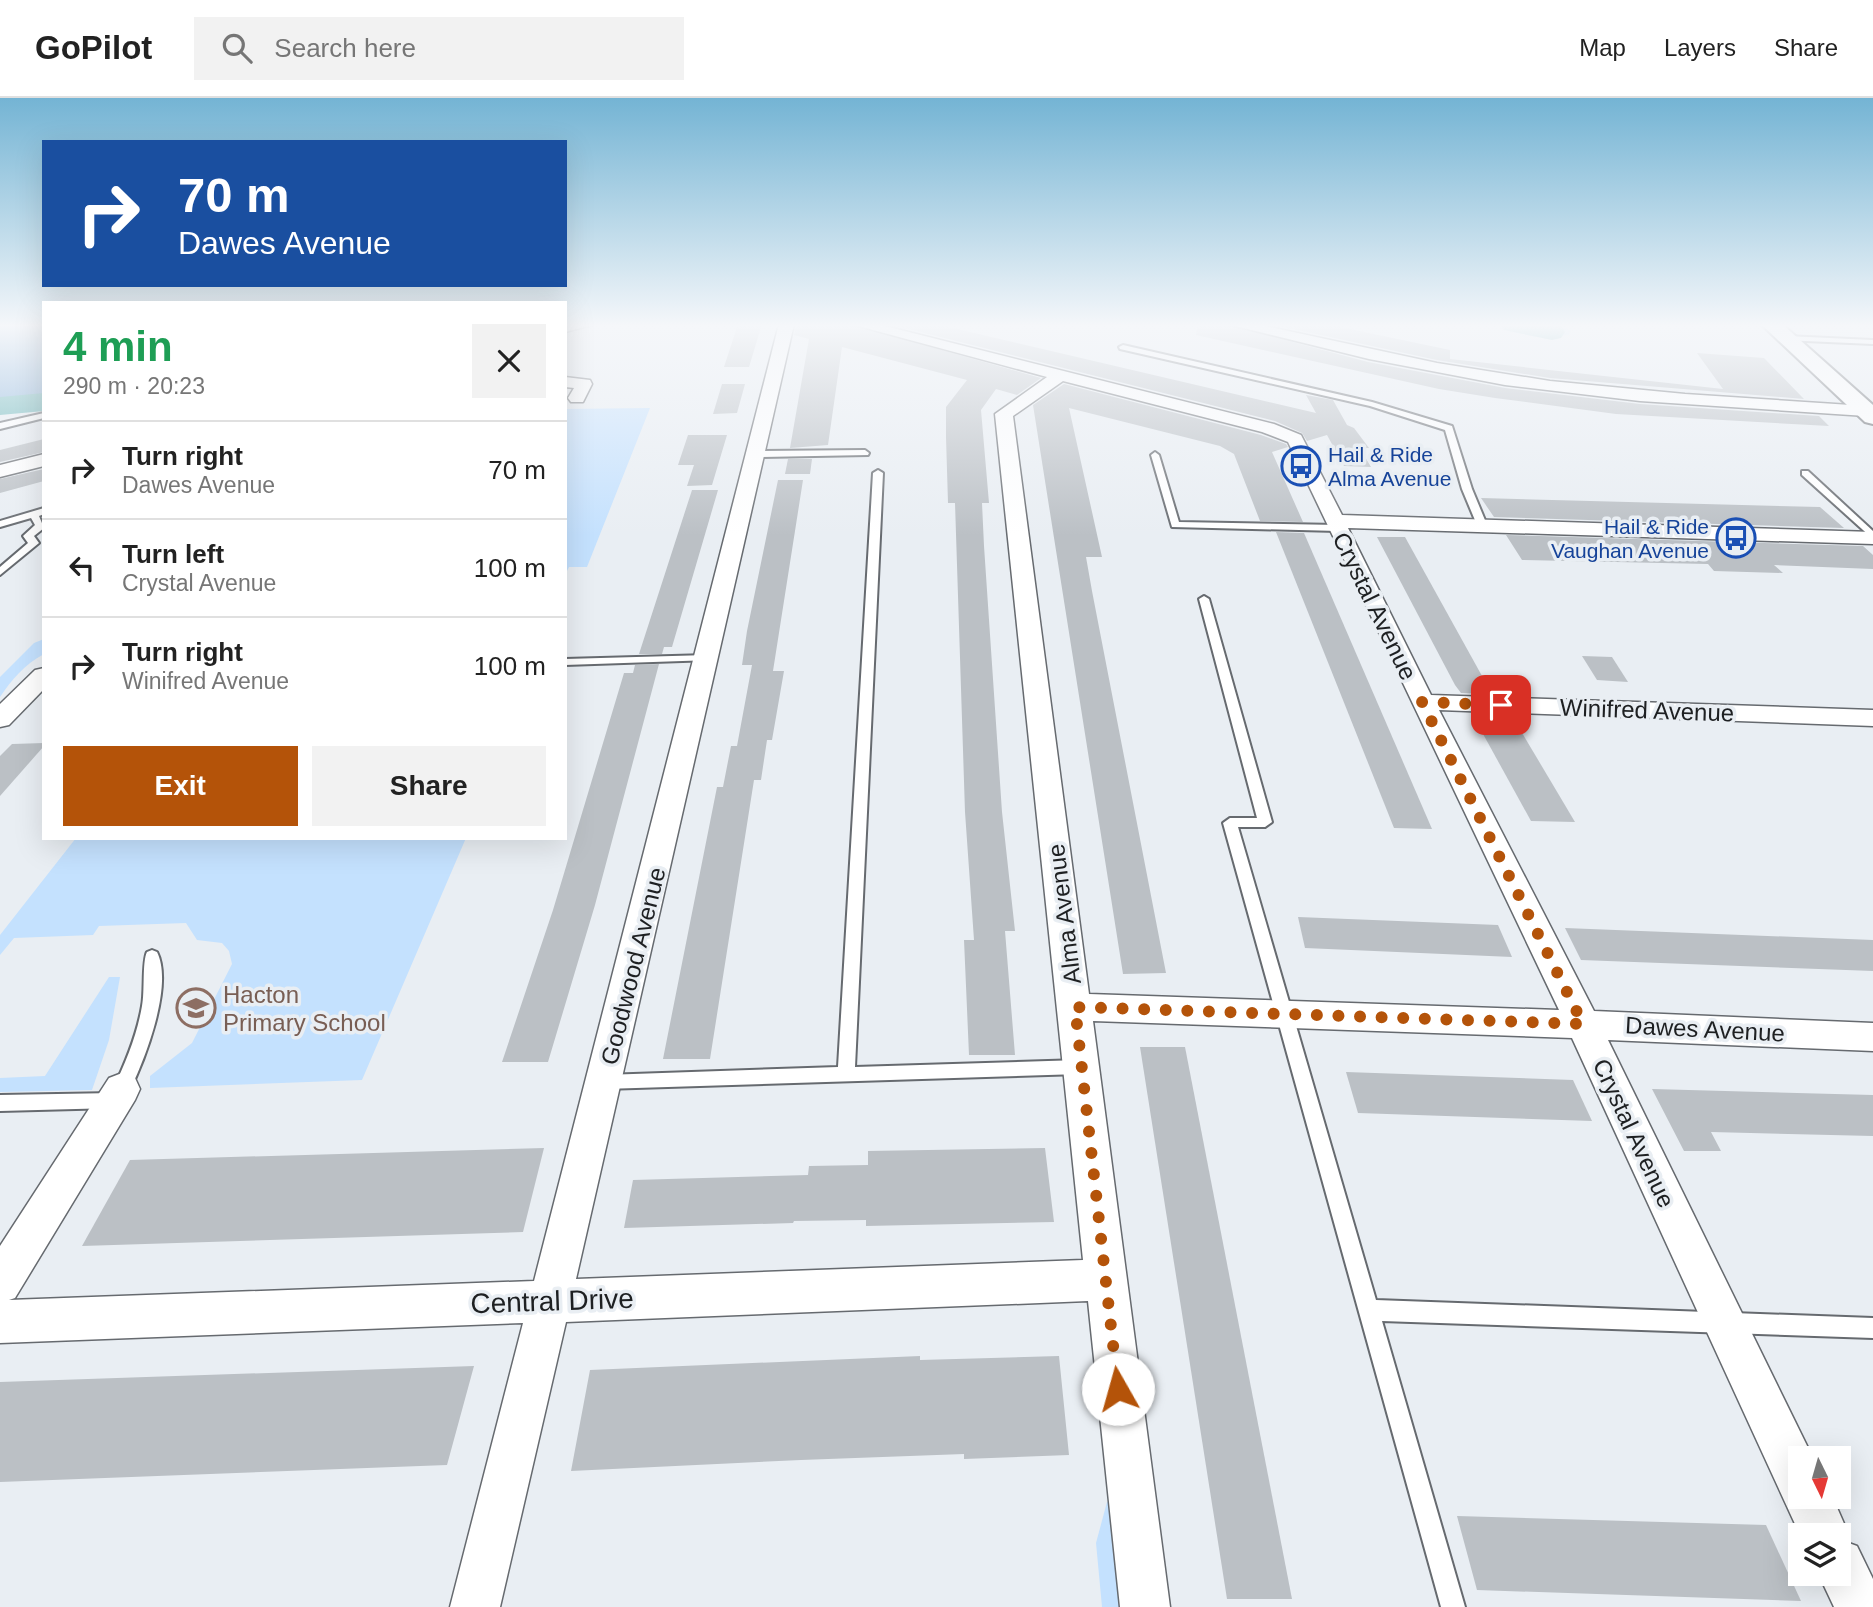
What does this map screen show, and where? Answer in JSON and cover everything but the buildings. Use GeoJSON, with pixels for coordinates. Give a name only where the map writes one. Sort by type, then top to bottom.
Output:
{"type":"FeatureCollection","features":[{"type":"Feature","properties":{"kind":"street"},"geometry":{"type":"LineString","coordinates":[[577,398],[579,394]]}},
{"type":"Feature","properties":{"kind":"street","name":"Goodwood Avenue"},"geometry":{"type":"LineString","coordinates":[[475,1607],[708,658],[770,394]]}},
{"type":"Feature","properties":{"kind":"street","name":"Alma Avenue"},"geometry":{"type":"LineString","coordinates":[[1033,394],[1004,414],[1075,1007],[1104,1280],[1145,1607]]}},
{"type":"Feature","properties":{"kind":"street","name":"Crystal Avenue"},"geometry":{"type":"LineString","coordinates":[[1131,394],[1295,439],[1422,702],[1583,1024],[1788,1457]]}},
{"type":"Feature","properties":{"kind":"street"},"geometry":{"type":"LineString","coordinates":[[1619,394],[1871,413]]}},
{"type":"Feature","properties":{"kind":"street"},"geometry":{"type":"LineString","coordinates":[[1850,394],[1871,413]]}},
{"type":"Feature","properties":{"kind":"street"},"geometry":{"type":"LineString","coordinates":[[0,471],[42,460]]}},
{"type":"Feature","properties":{"kind":"street"},"geometry":{"type":"LineString","coordinates":[[1336,525],[1482,525],[1873,537]]}},
{"type":"Feature","properties":{"kind":"street"},"geometry":{"type":"LineString","coordinates":[[0,719],[42,677]]}},
{"type":"Feature","properties":{"kind":"street","name":"Winifred Avenue"},"geometry":{"type":"LineString","coordinates":[[1422,702],[1873,718]]}},
{"type":"Feature","properties":{"kind":"street","name":"Dawes Avenue"},"geometry":{"type":"LineString","coordinates":[[1075,1007],[1282,1012],[1873,1037]]}},
{"type":"Feature","properties":{"kind":"street"},"geometry":{"type":"LineString","coordinates":[[0,1283],[119,1094]]}},
{"type":"Feature","properties":{"kind":"street","name":"Central Drive"},"geometry":{"type":"LineString","coordinates":[[0,1322],[1104,1280]]}},
{"type":"Feature","properties":{"kind":"street"},"geometry":{"type":"LineString","coordinates":[[1850,1586],[1860,1607]]}},
{"type":"Feature","properties":{"kind":"lane"},"geometry":{"type":"LineString","coordinates":[[1330,394],[1372,404],[1449,428],[1467,489],[1482,525]]}},
{"type":"Feature","properties":{"kind":"lane"},"geometry":{"type":"LineString","coordinates":[[0,426],[42,416]]}},
{"type":"Feature","properties":{"kind":"lane"},"geometry":{"type":"LineString","coordinates":[[755,454],[865,453]]}},
{"type":"Feature","properties":{"kind":"lane"},"geometry":{"type":"LineString","coordinates":[[1155,455],[1175,525],[1336,525]]}},
{"type":"Feature","properties":{"kind":"lane"},"geometry":{"type":"LineString","coordinates":[[846,1072],[878,473]]}},
{"type":"Feature","properties":{"kind":"lane"},"geometry":{"type":"LineString","coordinates":[[1805,473],[1873,537]]}},
{"type":"Feature","properties":{"kind":"lane"},"geometry":{"type":"LineString","coordinates":[[0,524],[38,513],[40,526],[28,536],[34,543],[0,572]]}},
{"type":"Feature","properties":{"kind":"lane"},"geometry":{"type":"LineString","coordinates":[[1204,598],[1265,822],[1230,823],[1453,1607]]}},
{"type":"Feature","properties":{"kind":"lane"},"geometry":{"type":"LineString","coordinates":[[567,662],[708,658]]}},
{"type":"Feature","properties":{"kind":"lane"},"geometry":{"type":"LineString","coordinates":[[0,1103],[119,1094],[143,1043],[154,971],[152,956]]}},
{"type":"Feature","properties":{"kind":"lane"},"geometry":{"type":"LineString","coordinates":[[604,1082],[846,1072],[1081,1067]]}},
{"type":"Feature","properties":{"kind":"lane"},"geometry":{"type":"LineString","coordinates":[[1367,1310],[1873,1328]]}},
{"type":"Feature","properties":{"kind":"shaded area"},"geometry":{"type":"Polygon","coordinates":[[[0,394],[42,394],[42,402],[0,406],[0,394]]]}},
{"type":"Feature","properties":{"kind":"shaded area"},"geometry":{"type":"Polygon","coordinates":[[[650,408],[587,567],[569,567],[567,571],[567,409],[650,408]]]}},
{"type":"Feature","properties":{"kind":"shaded area"},"geometry":{"type":"Polygon","coordinates":[[[42,640],[42,655],[19,673],[0,697],[0,677],[34,643],[42,640]]]}},
{"type":"Feature","properties":{"kind":"shaded area","name":"Hacton Primary School"},"geometry":{"type":"Polygon","coordinates":[[[74,840],[465,840],[362,1080],[150,1088],[150,1076],[192,1043],[232,964],[229,951],[222,943],[197,940],[186,923],[99,926],[93,935],[14,938],[0,955],[0,935],[74,840]]]}},
{"type":"Feature","properties":{"kind":"shaded area"},"geometry":{"type":"Polygon","coordinates":[[[109,977],[120,977],[109,1040],[92,1090],[0,1092],[0,1078],[45,1076],[109,977]]]}},
{"type":"Feature","properties":{"kind":"shaded area"},"geometry":{"type":"Polygon","coordinates":[[[1107,1502],[1115,1503],[1126,1607],[1102,1607],[1096,1543],[1107,1502]]]}},
{"type":"Feature","properties":{"kind":"waterway"},"geometry":{"type":"LineString","coordinates":[[0,406],[42,402]]}},
{"type":"Feature","properties":{"kind":"place","name":"Hail & Ride Alma Avenue"},"geometry":{"type":"Point","coordinates":[1301,466]}},
{"type":"Feature","properties":{"kind":"place","name":"Hail & Ride Vaughan Avenue"},"geometry":{"type":"Point","coordinates":[1736,538]}},
{"type":"Feature","properties":{"kind":"place","name":"Hacton Primary School"},"geometry":{"type":"Point","coordinates":[196,1008]}},
{"type":"Feature","properties":{"kind":"route"},"geometry":{"type":"LineString","coordinates":[[1118,1389],[1075,1007],[1583,1024],[1422,702],[1501,705]]}}]}
